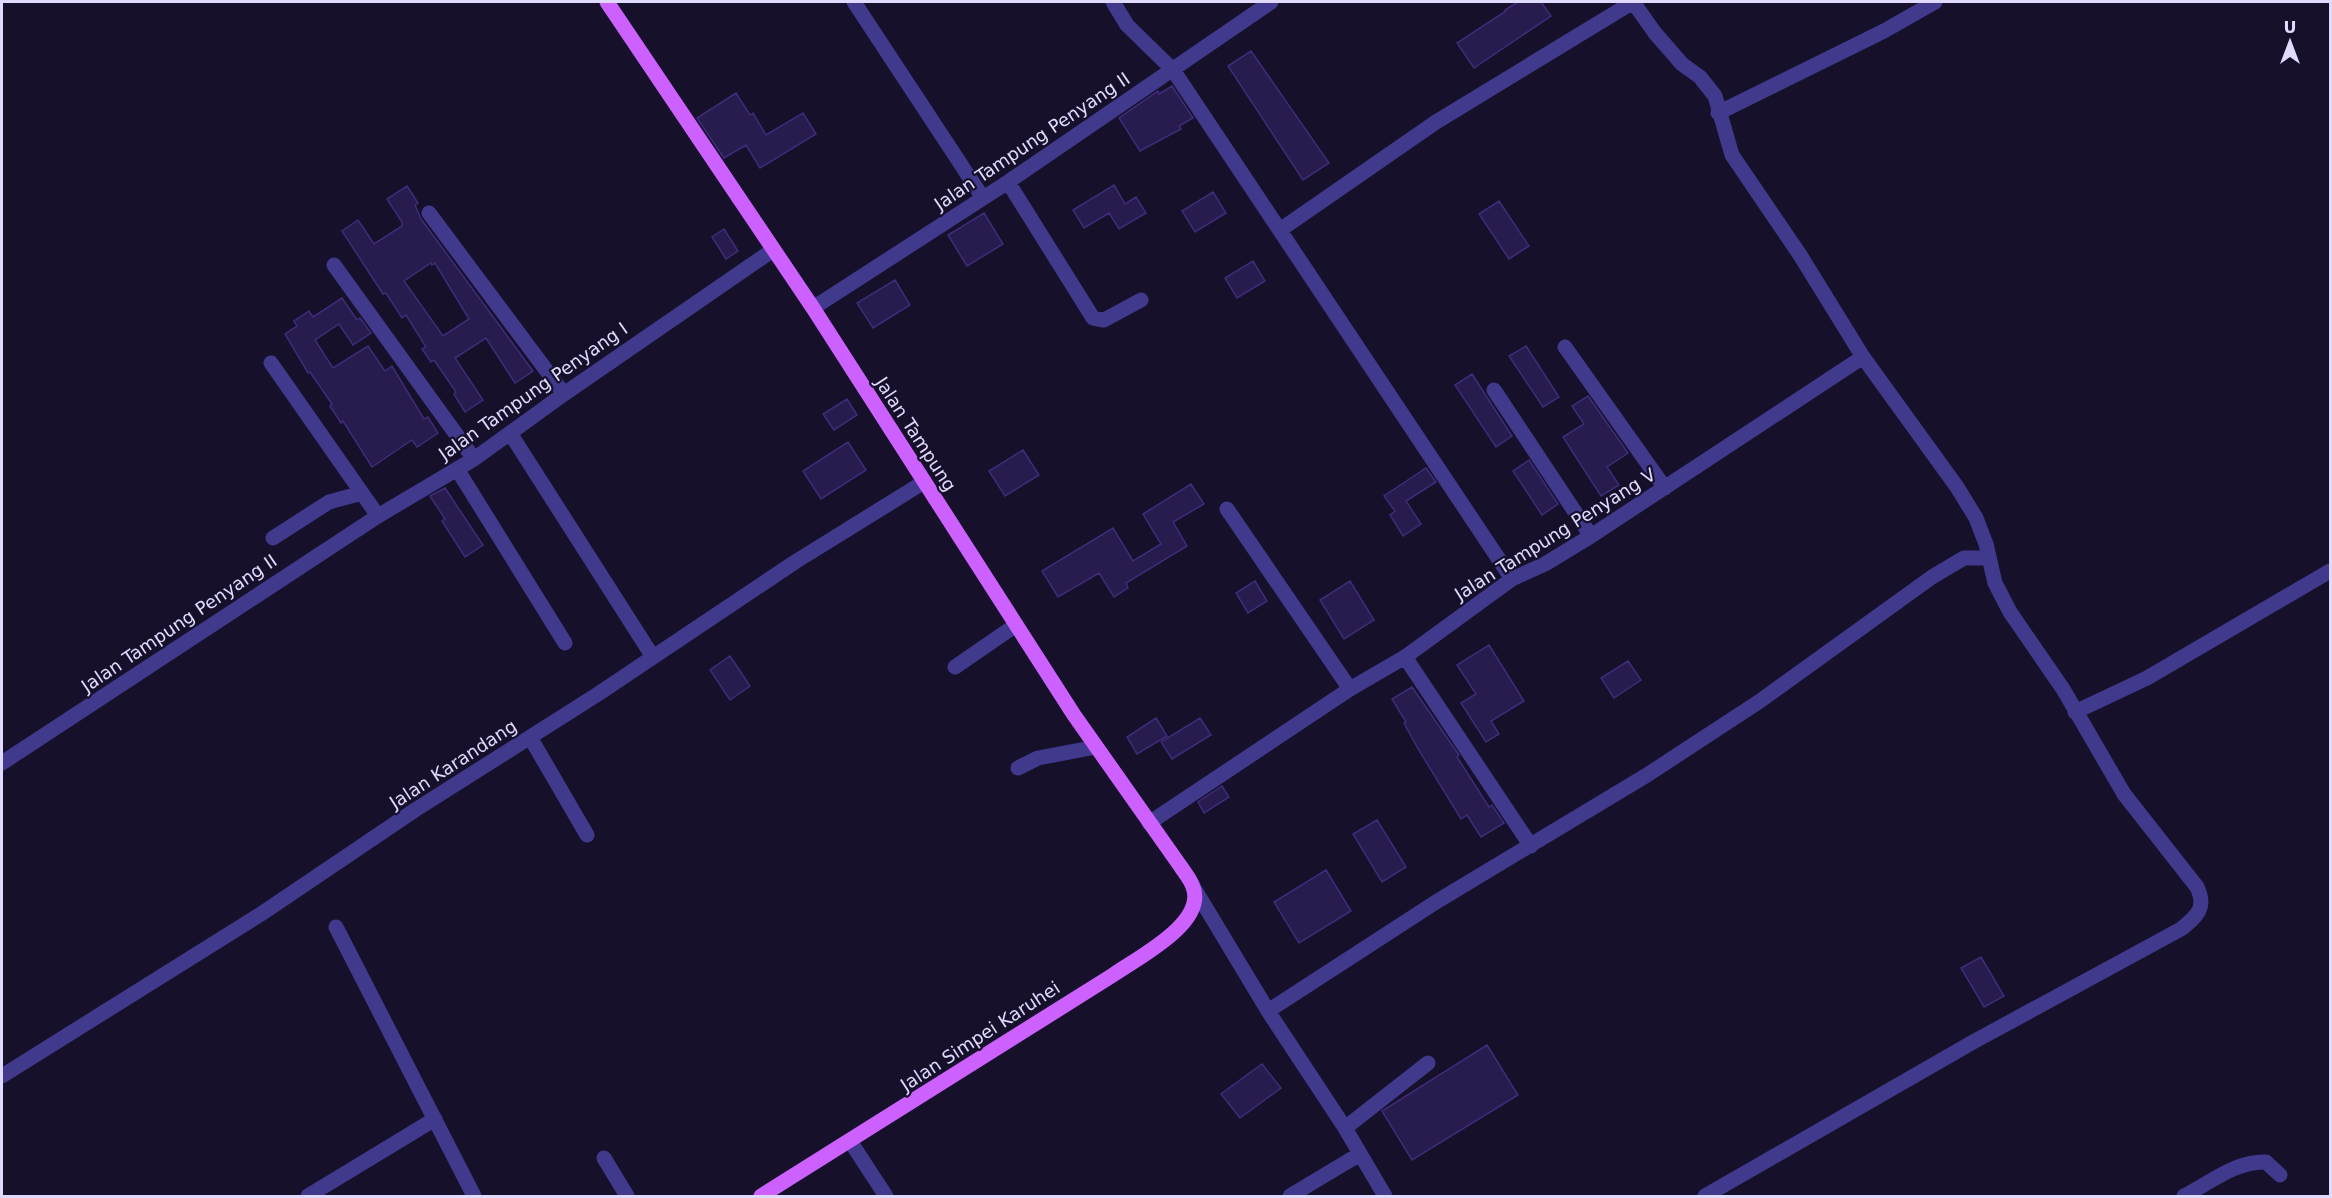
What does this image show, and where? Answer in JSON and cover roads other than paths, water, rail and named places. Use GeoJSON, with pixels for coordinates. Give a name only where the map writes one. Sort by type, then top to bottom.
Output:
{"type":"FeatureCollection","features":[{"type":"Feature","properties":{"kind":"main road","name":"Jalan Tampung"},"geometry":{"type":"LineString","coordinates":[[607,2],[813,308],[1096,747],[1194,888]]}},
{"type":"Feature","properties":{"kind":"main road","name":"Jalan Simpei Karuhei"},"geometry":{"type":"LineString","coordinates":[[761,1197],[1113,975],[1169,936],[1183,926],[1189,917],[1194,900],[1194,888]]}},
{"type":"Feature","properties":{"kind":"street"},"geometry":{"type":"LineString","coordinates":[[854,2],[983,198]]}},
{"type":"Feature","properties":{"kind":"street"},"geometry":{"type":"LineString","coordinates":[[1113,2],[1128,25],[1173,70],[1512,579]]}},
{"type":"Feature","properties":{"kind":"street","name":"Jalan Tampung Penyang II"},"geometry":{"type":"LineString","coordinates":[[813,308],[1008,182],[1271,2]]}},
{"type":"Feature","properties":{"kind":"street"},"geometry":{"type":"LineString","coordinates":[[1280,230],[1436,122],[1633,2],[1655,33],[1682,64],[1700,77],[1714,96],[1732,154],[1800,255],[1863,357],[1957,487],[1976,518],[2000,594],[2063,689],[2124,794],[2197,887],[2202,897],[2201,908],[2194,918],[2181,929],[1973,1041],[1705,1197]]}},
{"type":"Feature","properties":{"kind":"street"},"geometry":{"type":"LineString","coordinates":[[1718,113],[1884,31],[1935,2]]}},
{"type":"Feature","properties":{"kind":"street"},"geometry":{"type":"LineString","coordinates":[[1008,182],[1093,318],[1104,320],[1141,300]]}},
{"type":"Feature","properties":{"kind":"street"},"geometry":{"type":"LineString","coordinates":[[429,213],[564,394]]}},
{"type":"Feature","properties":{"kind":"street","name":"Jalan Tampung Penyang I"},"geometry":{"type":"LineString","coordinates":[[378,516],[474,459],[773,250]]}},
{"type":"Feature","properties":{"kind":"street"},"geometry":{"type":"LineString","coordinates":[[334,265],[474,459]]}},
{"type":"Feature","properties":{"kind":"street"},"geometry":{"type":"LineString","coordinates":[[1564,347],[1665,488]]}},
{"type":"Feature","properties":{"kind":"street","name":"Jalan Tampung Penyang V"},"geometry":{"type":"LineString","coordinates":[[1149,824],[1350,689],[1405,657],[1512,579],[1545,564],[1591,536],[1863,357]]}},
{"type":"Feature","properties":{"kind":"street"},"geometry":{"type":"LineString","coordinates":[[271,363],[378,516]]}},
{"type":"Feature","properties":{"kind":"street"},"geometry":{"type":"LineString","coordinates":[[1494,390],[1591,536]]}},
{"type":"Feature","properties":{"kind":"street"},"geometry":{"type":"LineString","coordinates":[[510,434],[654,657]]}},
{"type":"Feature","properties":{"kind":"street"},"geometry":{"type":"LineString","coordinates":[[457,469],[565,644]]}},
{"type":"Feature","properties":{"kind":"street","name":"Jalan Karandang"},"geometry":{"type":"LineString","coordinates":[[2,1077],[261,914],[415,810],[654,657],[795,562],[924,482]]}},
{"type":"Feature","properties":{"kind":"street"},"geometry":{"type":"LineString","coordinates":[[273,538],[329,502],[362,493]]}},
{"type":"Feature","properties":{"kind":"street"},"geometry":{"type":"LineString","coordinates":[[1227,508],[1350,689]]}},
{"type":"Feature","properties":{"kind":"street","name":"Jalan Tampung Penyang II"},"geometry":{"type":"LineString","coordinates":[[2,764],[378,516]]}},
{"type":"Feature","properties":{"kind":"street"},"geometry":{"type":"LineString","coordinates":[[1268,1011],[1436,902],[1531,846],[1760,701],[1932,577],[1964,558],[1989,558]]}},
{"type":"Feature","properties":{"kind":"street"},"geometry":{"type":"LineString","coordinates":[[2075,712],[2147,678],[2331,571]]}},
{"type":"Feature","properties":{"kind":"street"},"geometry":{"type":"LineString","coordinates":[[956,667],[1016,625]]}},
{"type":"Feature","properties":{"kind":"street"},"geometry":{"type":"LineString","coordinates":[[1405,657],[1531,846]]}},
{"type":"Feature","properties":{"kind":"street"},"geometry":{"type":"LineString","coordinates":[[530,737],[587,835]]}},
{"type":"Feature","properties":{"kind":"street"},"geometry":{"type":"LineString","coordinates":[[1018,768],[1038,758],[1096,747]]}},
{"type":"Feature","properties":{"kind":"street"},"geometry":{"type":"LineString","coordinates":[[1194,888],[1268,1011],[1345,1128],[1385,1197]]}},
{"type":"Feature","properties":{"kind":"street"},"geometry":{"type":"LineString","coordinates":[[336,927],[474,1197]]}},
{"type":"Feature","properties":{"kind":"street"},"geometry":{"type":"LineString","coordinates":[[1345,1128],[1428,1063]]}},
{"type":"Feature","properties":{"kind":"street"},"geometry":{"type":"LineString","coordinates":[[308,1197],[435,1119]]}},
{"type":"Feature","properties":{"kind":"street"},"geometry":{"type":"LineString","coordinates":[[850,1141],[886,1197]]}},
{"type":"Feature","properties":{"kind":"street"},"geometry":{"type":"LineString","coordinates":[[1290,1197],[1360,1154]]}},
{"type":"Feature","properties":{"kind":"street"},"geometry":{"type":"LineString","coordinates":[[604,1158],[627,1197]]}},
{"type":"Feature","properties":{"kind":"street"},"geometry":{"type":"LineString","coordinates":[[2184,1197],[2234,1168],[2248,1163],[2266,1162],[2280,1176]]}}]}
